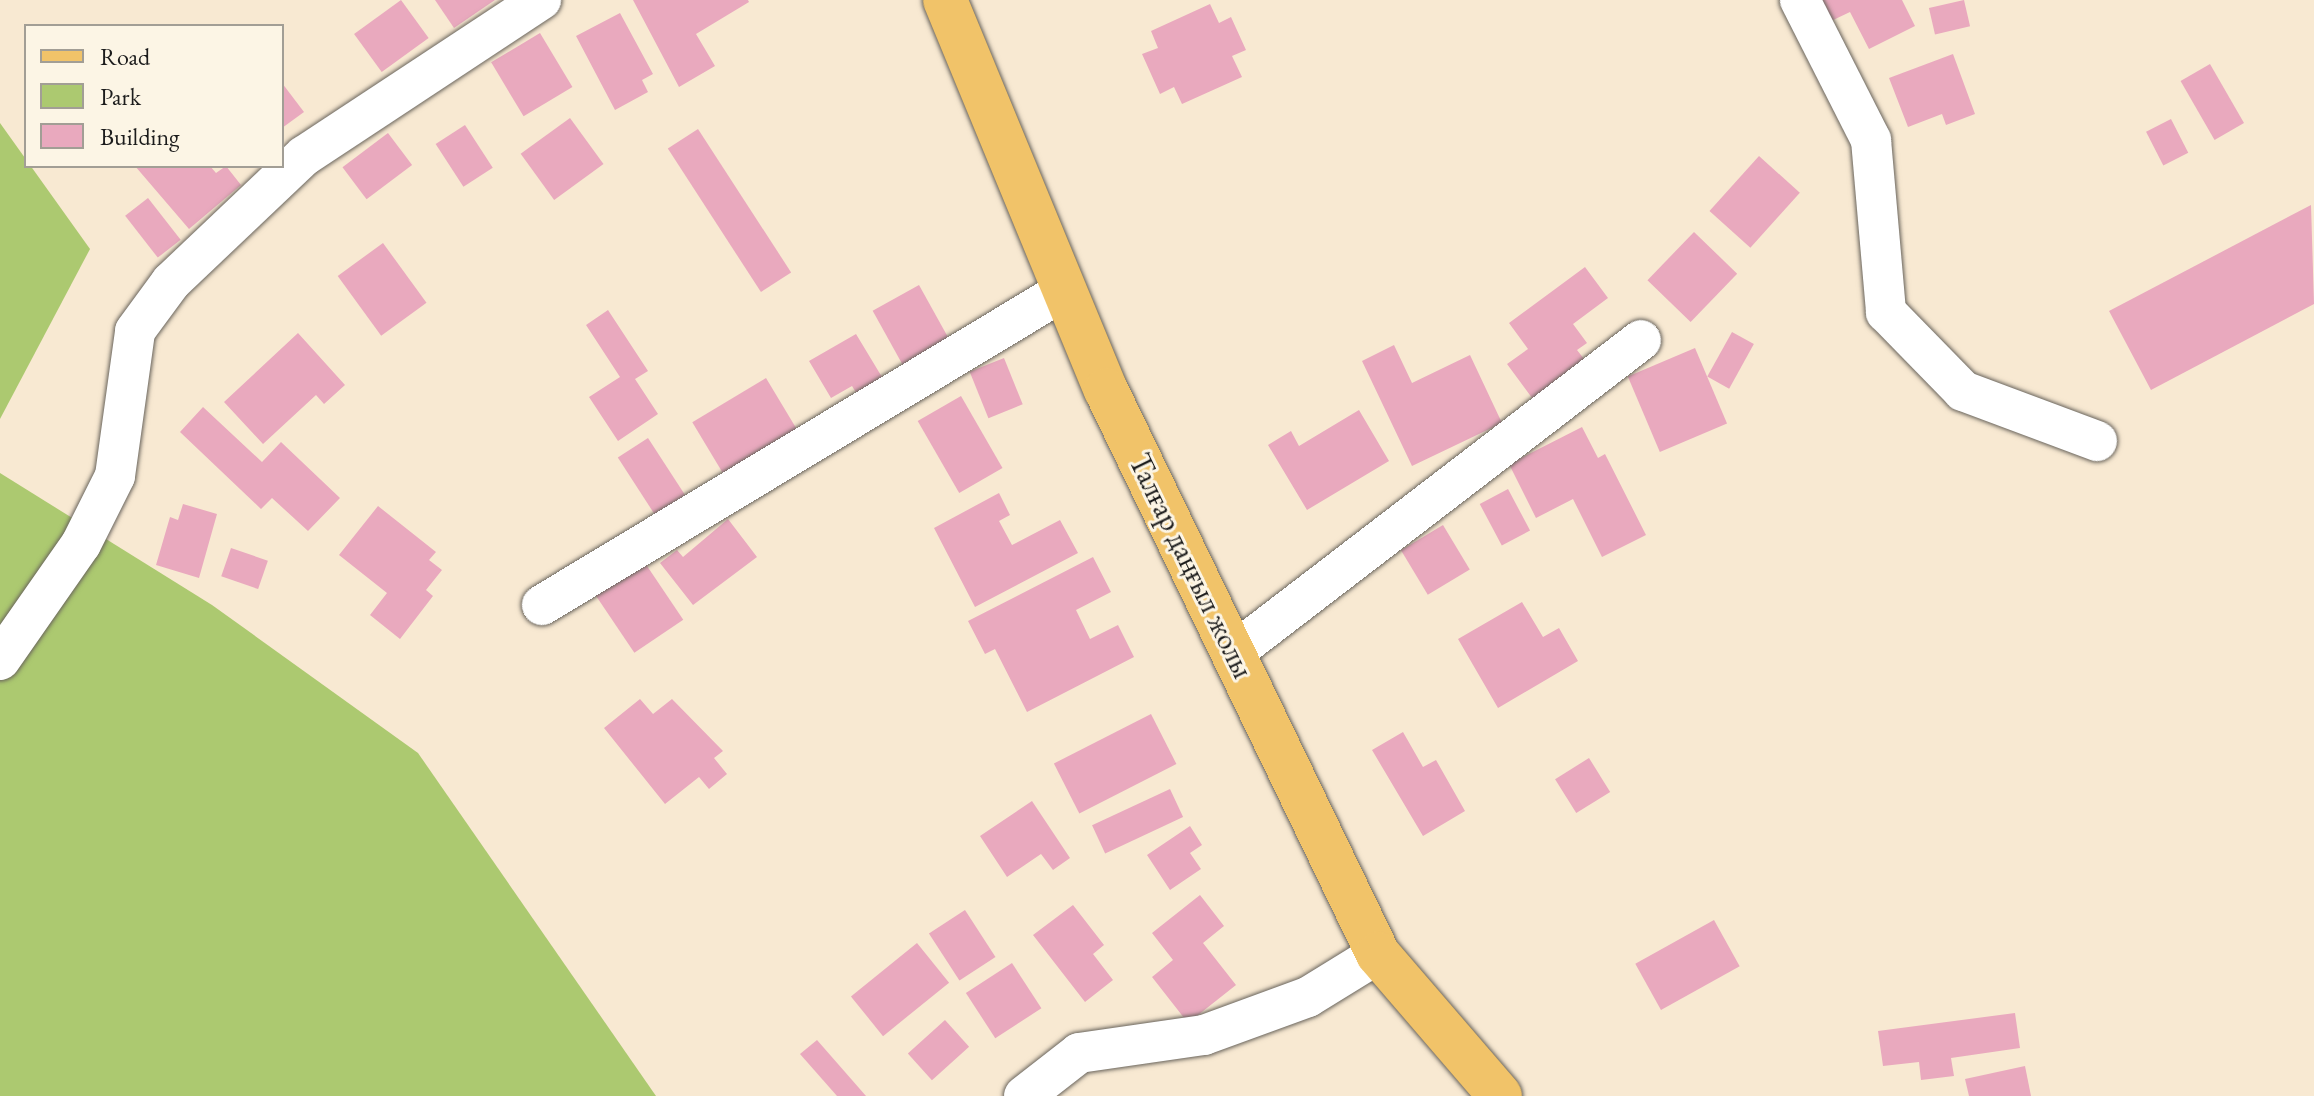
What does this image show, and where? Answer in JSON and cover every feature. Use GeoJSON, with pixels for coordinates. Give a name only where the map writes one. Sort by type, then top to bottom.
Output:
{"type":"FeatureCollection","features":[{"type":"Feature","properties":{"kind":"main road","name":"Талғар даңғыл жолы"},"geometry":{"type":"LineString","coordinates":[[945,0],[1065,290],[1233,653],[1378,954],[1500,1096]]}},
{"type":"Feature","properties":{"kind":"street"},"geometry":{"type":"LineString","coordinates":[[0,660],[81,544],[115,476],[135,331],[171,282],[304,156],[541,0]]}},
{"type":"Feature","properties":{"kind":"street"},"geometry":{"type":"LineString","coordinates":[[1800,0],[1871,140],[1886,312],[1963,391],[2097,441]]}},
{"type":"Feature","properties":{"kind":"street"},"geometry":{"type":"LineString","coordinates":[[542,605],[1065,290]]}},
{"type":"Feature","properties":{"kind":"street"},"geometry":{"type":"LineString","coordinates":[[1233,653],[1641,340]]}},
{"type":"Feature","properties":{"kind":"street"},"geometry":{"type":"LineString","coordinates":[[1024,1096],[1079,1053],[1204,1035],[1308,997],[1378,954]]}},
{"type":"Feature","properties":{"kind":"green space"},"geometry":{"type":"Polygon","coordinates":[[[0,123],[24,157],[24,168],[32,168],[90,249],[0,419],[0,123]]]}},
{"type":"Feature","properties":{"kind":"green space"},"geometry":{"type":"Polygon","coordinates":[[[0,473],[212,605],[418,753],[656,1096],[0,1096],[0,473]]]}},
{"type":"Feature","properties":{"kind":"building"},"geometry":{"type":"Polygon","coordinates":[[[401,0],[429,38],[382,72],[354,34],[401,0]]]}},
{"type":"Feature","properties":{"kind":"building"},"geometry":{"type":"Polygon","coordinates":[[[435,0],[495,0],[454,28],[435,0]]]}},
{"type":"Feature","properties":{"kind":"building"},"geometry":{"type":"Polygon","coordinates":[[[633,0],[749,2],[696,34],[715,66],[679,87],[633,0]]]}},
{"type":"Feature","properties":{"kind":"building"},"geometry":{"type":"Polygon","coordinates":[[[1818,0],[1902,0],[1915,26],[1869,49],[1850,12],[1829,22],[1818,0]]]}},
{"type":"Feature","properties":{"kind":"building"},"geometry":{"type":"Polygon","coordinates":[[[1964,0],[1970,26],[1935,34],[1929,8],[1964,0]]]}},
{"type":"Feature","properties":{"kind":"building"},"geometry":{"type":"Polygon","coordinates":[[[1210,4],[1219,23],[1231,17],[1246,50],[1232,56],[1242,77],[1182,104],[1174,87],[1160,94],[1142,54],[1158,48],[1151,31],[1210,4]]]}},
{"type":"Feature","properties":{"kind":"building"},"geometry":{"type":"Polygon","coordinates":[[[620,13],[653,74],[642,80],[648,92],[615,110],[576,36],[620,13]]]}},
{"type":"Feature","properties":{"kind":"building"},"geometry":{"type":"Polygon","coordinates":[[[540,33],[572,87],[524,116],[491,62],[540,33]]]}},
{"type":"Feature","properties":{"kind":"building"},"geometry":{"type":"Polygon","coordinates":[[[1953,54],[1975,114],[1946,125],[1942,114],[1908,127],[1889,78],[1953,54]]]}},
{"type":"Feature","properties":{"kind":"building"},"geometry":{"type":"Polygon","coordinates":[[[2210,64],[2244,123],[2215,140],[2181,81],[2210,64]]]}},
{"type":"Feature","properties":{"kind":"building"},"geometry":{"type":"Polygon","coordinates":[[[284,86],[304,112],[284,127],[284,86]]]}},
{"type":"Feature","properties":{"kind":"building"},"geometry":{"type":"Polygon","coordinates":[[[570,118],[604,164],[554,200],[521,154],[570,118]]]}},
{"type":"Feature","properties":{"kind":"building"},"geometry":{"type":"Polygon","coordinates":[[[2171,119],[2188,153],[2163,166],[2146,132],[2171,119]]]}},
{"type":"Feature","properties":{"kind":"building"},"geometry":{"type":"Polygon","coordinates":[[[465,125],[493,168],[463,187],[436,144],[465,125]]]}},
{"type":"Feature","properties":{"kind":"building"},"geometry":{"type":"Polygon","coordinates":[[[698,129],[791,272],[761,292],[668,149],[698,129]]]}},
{"type":"Feature","properties":{"kind":"building"},"geometry":{"type":"Polygon","coordinates":[[[388,133],[412,165],[367,199],[342,167],[388,133]]]}},
{"type":"Feature","properties":{"kind":"building"},"geometry":{"type":"Polygon","coordinates":[[[1759,156],[1800,193],[1750,248],[1709,211],[1759,156]]]}},
{"type":"Feature","properties":{"kind":"building"},"geometry":{"type":"Polygon","coordinates":[[[137,168],[212,168],[216,173],[228,168],[241,185],[189,229],[137,168]]]}},
{"type":"Feature","properties":{"kind":"building"},"geometry":{"type":"Polygon","coordinates":[[[148,198],[181,240],[158,258],[125,216],[148,198]]]}},
{"type":"Feature","properties":{"kind":"building"},"geometry":{"type":"Polygon","coordinates":[[[2311,205],[2314,304],[2151,390],[2109,311],[2311,205]]]}},
{"type":"Feature","properties":{"kind":"building"},"geometry":{"type":"Polygon","coordinates":[[[1694,232],[1737,274],[1691,322],[1647,280],[1694,232]]]}},
{"type":"Feature","properties":{"kind":"building"},"geometry":{"type":"Polygon","coordinates":[[[383,243],[426,303],[381,336],[338,276],[383,243]]]}},
{"type":"Feature","properties":{"kind":"building"},"geometry":{"type":"Polygon","coordinates":[[[1585,267],[1608,298],[1573,324],[1587,343],[1577,350],[1588,364],[1535,402],[1507,364],[1528,349],[1509,323],[1585,267]]]}},
{"type":"Feature","properties":{"kind":"building"},"geometry":{"type":"Polygon","coordinates":[[[919,285],[951,342],[904,368],[873,311],[919,285]]]}},
{"type":"Feature","properties":{"kind":"building"},"geometry":{"type":"Polygon","coordinates":[[[608,310],[648,371],[635,379],[658,414],[618,441],[589,397],[620,377],[586,325],[608,310]]]}},
{"type":"Feature","properties":{"kind":"building"},"geometry":{"type":"Polygon","coordinates":[[[1732,332],[1754,344],[1729,389],[1707,377],[1732,332]]]}},
{"type":"Feature","properties":{"kind":"building"},"geometry":{"type":"Polygon","coordinates":[[[298,333],[345,385],[324,404],[316,395],[263,444],[224,402],[298,333]]]}},
{"type":"Feature","properties":{"kind":"building"},"geometry":{"type":"Polygon","coordinates":[[[856,334],[888,387],[862,402],[852,386],[831,398],[809,361],[856,334]]]}},
{"type":"Feature","properties":{"kind":"building"},"geometry":{"type":"Polygon","coordinates":[[[1394,345],[1412,383],[1470,355],[1502,423],[1412,466],[1362,361],[1394,345]]]}},
{"type":"Feature","properties":{"kind":"building"},"geometry":{"type":"Polygon","coordinates":[[[1695,348],[1727,423],[1660,452],[1628,377],[1695,348]]]}},
{"type":"Feature","properties":{"kind":"building"},"geometry":{"type":"Polygon","coordinates":[[[1004,358],[1023,404],[988,418],[970,372],[1004,358]]]}},
{"type":"Feature","properties":{"kind":"building"},"geometry":{"type":"Polygon","coordinates":[[[766,378],[801,436],[727,481],[692,422],[766,378]]]}},
{"type":"Feature","properties":{"kind":"building"},"geometry":{"type":"Polygon","coordinates":[[[961,396],[1002,468],[959,493],[918,421],[961,396]]]}},
{"type":"Feature","properties":{"kind":"building"},"geometry":{"type":"Polygon","coordinates":[[[203,407],[262,462],[281,442],[340,498],[308,531],[272,498],[261,509],[180,432],[203,407]]]}},
{"type":"Feature","properties":{"kind":"building"},"geometry":{"type":"Polygon","coordinates":[[[1359,410],[1389,461],[1307,510],[1268,445],[1291,431],[1299,446],[1359,410]]]}},
{"type":"Feature","properties":{"kind":"building"},"geometry":{"type":"Polygon","coordinates":[[[1582,427],[1598,458],[1605,454],[1646,535],[1602,557],[1573,499],[1536,518],[1509,464],[1582,427]]]}},
{"type":"Feature","properties":{"kind":"building"},"geometry":{"type":"Polygon","coordinates":[[[648,438],[685,495],[655,515],[618,458],[648,438]]]}},
{"type":"Feature","properties":{"kind":"building"},"geometry":{"type":"Polygon","coordinates":[[[1508,489],[1530,530],[1502,546],[1480,504],[1508,489]]]}},
{"type":"Feature","properties":{"kind":"building"},"geometry":{"type":"Polygon","coordinates":[[[999,493],[1010,515],[999,521],[1012,545],[1060,520],[1078,553],[975,607],[934,528],[999,493]]]}},
{"type":"Feature","properties":{"kind":"building"},"geometry":{"type":"Polygon","coordinates":[[[183,504],[217,514],[199,578],[156,565],[170,517],[178,520],[183,504]]]}},
{"type":"Feature","properties":{"kind":"building"},"geometry":{"type":"Polygon","coordinates":[[[378,506],[436,552],[429,560],[442,570],[426,590],[433,596],[400,639],[370,615],[387,593],[339,555],[378,506]]]}},
{"type":"Feature","properties":{"kind":"building"},"geometry":{"type":"Polygon","coordinates":[[[728,519],[757,557],[693,605],[660,563],[677,550],[683,557],[728,519]]]}},
{"type":"Feature","properties":{"kind":"building"},"geometry":{"type":"Polygon","coordinates":[[[1443,525],[1470,570],[1428,595],[1401,550],[1443,525]]]}},
{"type":"Feature","properties":{"kind":"building"},"geometry":{"type":"Polygon","coordinates":[[[231,548],[268,561],[258,589],[221,576],[231,548]]]}},
{"type":"Feature","properties":{"kind":"building"},"geometry":{"type":"Polygon","coordinates":[[[1093,557],[1111,592],[1076,610],[1090,639],[1118,625],[1134,657],[1027,712],[995,649],[985,654],[968,621],[1093,557]]]}},
{"type":"Feature","properties":{"kind":"building"},"geometry":{"type":"Polygon","coordinates":[[[643,560],[683,620],[634,653],[594,593],[643,560]]]}},
{"type":"Feature","properties":{"kind":"building"},"geometry":{"type":"Polygon","coordinates":[[[1522,602],[1543,637],[1559,628],[1578,661],[1498,708],[1458,639],[1522,602]]]}},
{"type":"Feature","properties":{"kind":"building"},"geometry":{"type":"Polygon","coordinates":[[[640,699],[653,714],[672,699],[723,751],[714,758],[727,774],[709,789],[699,777],[665,804],[604,728],[640,699]]]}},
{"type":"Feature","properties":{"kind":"building"},"geometry":{"type":"Polygon","coordinates":[[[1151,714],[1176,764],[1079,813],[1054,763],[1151,714]]]}},
{"type":"Feature","properties":{"kind":"building"},"geometry":{"type":"Polygon","coordinates":[[[1403,732],[1423,767],[1436,760],[1465,811],[1423,836],[1372,750],[1403,732]]]}},
{"type":"Feature","properties":{"kind":"building"},"geometry":{"type":"Polygon","coordinates":[[[1589,758],[1610,792],[1576,813],[1555,779],[1589,758]]]}},
{"type":"Feature","properties":{"kind":"building"},"geometry":{"type":"Polygon","coordinates":[[[1170,789],[1183,817],[1105,853],[1092,825],[1170,789]]]}},
{"type":"Feature","properties":{"kind":"building"},"geometry":{"type":"Polygon","coordinates":[[[1032,801],[1070,858],[1053,870],[1041,854],[1007,877],[980,836],[1032,801]]]}},
{"type":"Feature","properties":{"kind":"building"},"geometry":{"type":"Polygon","coordinates":[[[1190,826],[1202,845],[1190,853],[1201,869],[1170,890],[1147,855],[1190,826]]]}},
{"type":"Feature","properties":{"kind":"building"},"geometry":{"type":"Polygon","coordinates":[[[1200,895],[1224,926],[1203,943],[1236,985],[1188,1023],[1152,977],[1173,960],[1152,933],[1200,895]]]}},
{"type":"Feature","properties":{"kind":"building"},"geometry":{"type":"Polygon","coordinates":[[[1073,905],[1104,945],[1093,954],[1113,980],[1085,1002],[1033,935],[1073,905]]]}},
{"type":"Feature","properties":{"kind":"building"},"geometry":{"type":"Polygon","coordinates":[[[965,910],[995,957],[959,980],[929,933],[965,910]]]}},
{"type":"Feature","properties":{"kind":"building"},"geometry":{"type":"Polygon","coordinates":[[[1714,920],[1740,966],[1661,1010],[1635,964],[1714,920]]]}},
{"type":"Feature","properties":{"kind":"building"},"geometry":{"type":"Polygon","coordinates":[[[917,943],[949,983],[883,1036],[851,996],[917,943]]]}},
{"type":"Feature","properties":{"kind":"building"},"geometry":{"type":"Polygon","coordinates":[[[1012,963],[1041,1008],[995,1038],[966,993],[1012,963]]]}},
{"type":"Feature","properties":{"kind":"building"},"geometry":{"type":"Polygon","coordinates":[[[2015,1013],[2020,1048],[1951,1058],[1954,1076],[1921,1080],[1919,1062],[1883,1066],[1878,1031],[2015,1013]]]}},
{"type":"Feature","properties":{"kind":"building"},"geometry":{"type":"Polygon","coordinates":[[[945,1020],[969,1047],[932,1080],[908,1053],[945,1020]]]}},
{"type":"Feature","properties":{"kind":"building"},"geometry":{"type":"Polygon","coordinates":[[[817,1040],[866,1096],[837,1096],[800,1054],[817,1040]]]}},
{"type":"Feature","properties":{"kind":"building"},"geometry":{"type":"Polygon","coordinates":[[[2025,1066],[2031,1096],[1969,1096],[1965,1079],[2025,1066]]]}}]}
